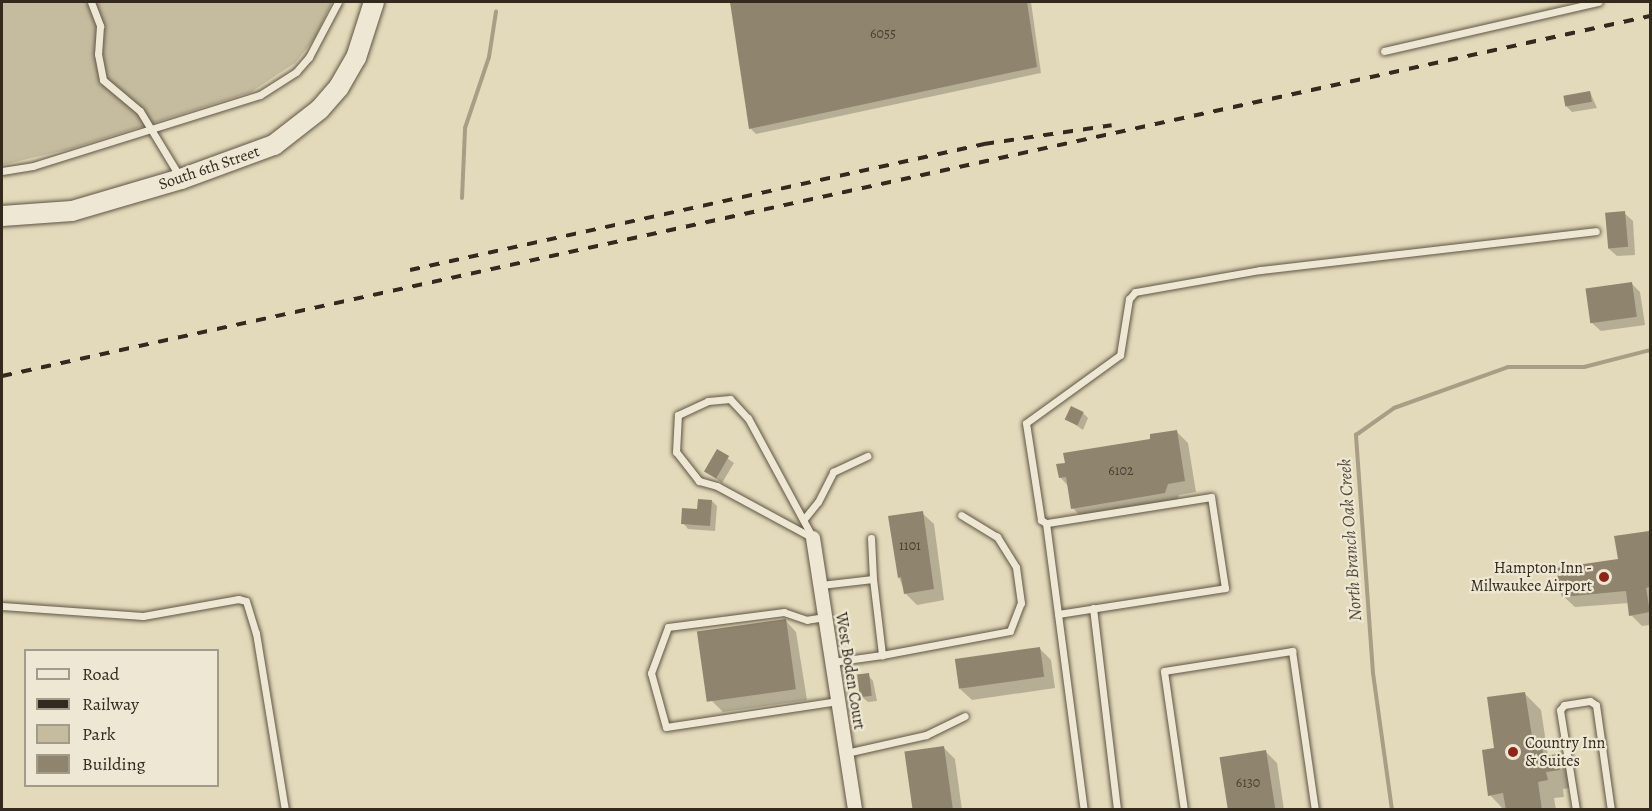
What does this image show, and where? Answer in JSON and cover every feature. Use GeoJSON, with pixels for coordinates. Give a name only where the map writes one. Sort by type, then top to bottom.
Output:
{"type":"FeatureCollection","features":[{"type":"Feature","properties":{"kind":"street","name":"South 6th Street"},"geometry":{"type":"LineString","coordinates":[[2,216],[72,211],[181,179],[274,146],[320,109],[356,58],[374,2]]}},
{"type":"Feature","properties":{"kind":"street","name":"West Boden Court"},"geometry":{"type":"LineString","coordinates":[[813,538],[855,810]]}},
{"type":"Feature","properties":{"kind":"lane"},"geometry":{"type":"LineString","coordinates":[[91,2],[100,26],[98,54],[103,80],[140,111],[153,129],[181,179]]}},
{"type":"Feature","properties":{"kind":"lane"},"geometry":{"type":"LineString","coordinates":[[2,171],[33,166],[239,103],[280,84],[309,57],[338,2]]}},
{"type":"Feature","properties":{"kind":"lane"},"geometry":{"type":"LineString","coordinates":[[1384,51],[1598,2]]}},
{"type":"Feature","properties":{"kind":"lane"},"geometry":{"type":"LineString","coordinates":[[1058,614],[1225,588],[1211,497],[1046,523],[1041,520],[1026,423],[1076,391],[1120,356],[1129,299],[1135,292],[1260,270],[1596,231]]}},
{"type":"Feature","properties":{"kind":"lane"},"geometry":{"type":"LineString","coordinates":[[730,399],[748,418],[813,538],[717,486],[699,481],[676,452],[678,415],[708,401],[730,399]]}},
{"type":"Feature","properties":{"kind":"lane"},"geometry":{"type":"LineString","coordinates":[[804,519],[818,502],[833,472],[867,456]]}},
{"type":"Feature","properties":{"kind":"lane"},"geometry":{"type":"LineString","coordinates":[[832,662],[1011,631],[1021,603],[1016,567],[997,537],[961,515]]}},
{"type":"Feature","properties":{"kind":"lane"},"geometry":{"type":"LineString","coordinates":[[1046,523],[1084,810]]}},
{"type":"Feature","properties":{"kind":"lane"},"geometry":{"type":"LineString","coordinates":[[871,538],[873,579],[882,655]]}},
{"type":"Feature","properties":{"kind":"lane"},"geometry":{"type":"LineString","coordinates":[[821,585],[873,579]]}},
{"type":"Feature","properties":{"kind":"lane"},"geometry":{"type":"LineString","coordinates":[[2,606],[143,616],[238,598],[246,601],[258,644],[285,810]]}},
{"type":"Feature","properties":{"kind":"lane"},"geometry":{"type":"LineString","coordinates":[[1093,608],[1117,810]]}},
{"type":"Feature","properties":{"kind":"lane"},"geometry":{"type":"LineString","coordinates":[[825,617],[807,620],[784,612],[668,627],[651,673],[666,726],[838,701]]}},
{"type":"Feature","properties":{"kind":"lane"},"geometry":{"type":"LineString","coordinates":[[1184,810],[1164,671],[1292,651],[1315,810]]}},
{"type":"Feature","properties":{"kind":"lane"},"geometry":{"type":"LineString","coordinates":[[1576,810],[1560,710],[1564,705],[1590,701],[1596,705],[1611,810]]}},
{"type":"Feature","properties":{"kind":"lane"},"geometry":{"type":"LineString","coordinates":[[846,753],[926,735],[965,716]]}},
{"type":"Feature","properties":{"kind":"green space"},"geometry":{"type":"Polygon","coordinates":[[[2,2],[332,2],[315,38],[295,63],[251,92],[70,149],[2,165],[2,2]]]}},
{"type":"Feature","properties":{"kind":"building"},"geometry":{"type":"Polygon","coordinates":[[[730,2],[1027,2],[1037,67],[749,129],[730,2]]]}},
{"type":"Feature","properties":{"kind":"building"},"geometry":{"type":"Polygon","coordinates":[[[1590,91],[1592,102],[1565,107],[1563,96],[1590,91]]]}},
{"type":"Feature","properties":{"kind":"building"},"geometry":{"type":"Polygon","coordinates":[[[1625,211],[1628,247],[1608,249],[1605,213],[1625,211]]]}},
{"type":"Feature","properties":{"kind":"building"},"geometry":{"type":"Polygon","coordinates":[[[1632,282],[1637,317],[1590,323],[1585,289],[1632,282]]]}},
{"type":"Feature","properties":{"kind":"building"},"geometry":{"type":"Polygon","coordinates":[[[1071,406],[1084,412],[1077,426],[1065,420],[1071,406]]]}},
{"type":"Feature","properties":{"kind":"building"},"geometry":{"type":"Polygon","coordinates":[[[1177,430],[1185,481],[1168,484],[1165,493],[1071,509],[1066,477],[1059,478],[1056,464],[1065,463],[1063,453],[1150,439],[1150,434],[1177,430]]]}},
{"type":"Feature","properties":{"kind":"building"},"geometry":{"type":"Polygon","coordinates":[[[717,449],[729,456],[716,479],[704,472],[717,449]]]}},
{"type":"Feature","properties":{"kind":"building"},"geometry":{"type":"Polygon","coordinates":[[[698,499],[712,500],[710,526],[681,524],[682,508],[697,509],[698,499]]]}},
{"type":"Feature","properties":{"kind":"building"},"geometry":{"type":"Polygon","coordinates":[[[923,511],[934,589],[904,594],[901,577],[898,578],[888,516],[923,511]]]}},
{"type":"Feature","properties":{"kind":"building","name":"Hampton Inn - Milwaukee Airport"},"geometry":{"type":"Polygon","coordinates":[[[1649,531],[1650,587],[1646,588],[1650,612],[1629,616],[1626,591],[1562,597],[1556,568],[1618,559],[1614,536],[1649,531]]]}},
{"type":"Feature","properties":{"kind":"building"},"geometry":{"type":"Polygon","coordinates":[[[786,619],[796,689],[707,702],[697,632],[786,619]]]}},
{"type":"Feature","properties":{"kind":"building"},"geometry":{"type":"Polygon","coordinates":[[[1040,647],[1044,677],[959,689],[955,659],[1040,647]]]}},
{"type":"Feature","properties":{"kind":"building"},"geometry":{"type":"Polygon","coordinates":[[[869,673],[872,696],[860,697],[857,674],[869,673]]]}},
{"type":"Feature","properties":{"kind":"building","name":"Country Inn & Suites"},"geometry":{"type":"Polygon","coordinates":[[[1525,692],[1534,749],[1542,748],[1544,756],[1558,754],[1560,770],[1546,772],[1548,780],[1538,782],[1542,810],[1506,810],[1503,793],[1488,796],[1482,750],[1494,748],[1487,697],[1525,692]]]}},
{"type":"Feature","properties":{"kind":"building"},"geometry":{"type":"Polygon","coordinates":[[[944,746],[953,810],[913,810],[904,752],[944,746]]]}},
{"type":"Feature","properties":{"kind":"building"},"geometry":{"type":"Polygon","coordinates":[[[1266,750],[1276,810],[1228,810],[1220,757],[1266,750]]]}},
{"type":"Feature","properties":{"kind":"waterway"},"geometry":{"type":"LineString","coordinates":[[462,198],[465,128],[489,57],[496,12]]}},
{"type":"Feature","properties":{"kind":"waterway","name":"North Branch Oak Creek"},"geometry":{"type":"LineString","coordinates":[[1392,810],[1373,673],[1356,435],[1394,408],[1508,367],[1584,367],[1650,350]]}},
{"type":"Feature","properties":{"kind":"railway"},"geometry":{"type":"LineString","coordinates":[[2,376],[1650,16]]}},
{"type":"Feature","properties":{"kind":"railway"},"geometry":{"type":"LineString","coordinates":[[410,270],[984,144],[1112,125]]}},
{"type":"Feature","properties":{"kind":"place","name":"Hampton Inn - Milwaukee Airport"},"geometry":{"type":"Point","coordinates":[1604,577]}},
{"type":"Feature","properties":{"kind":"place","name":"Country Inn & Suites"},"geometry":{"type":"Point","coordinates":[1513,752]}}]}
